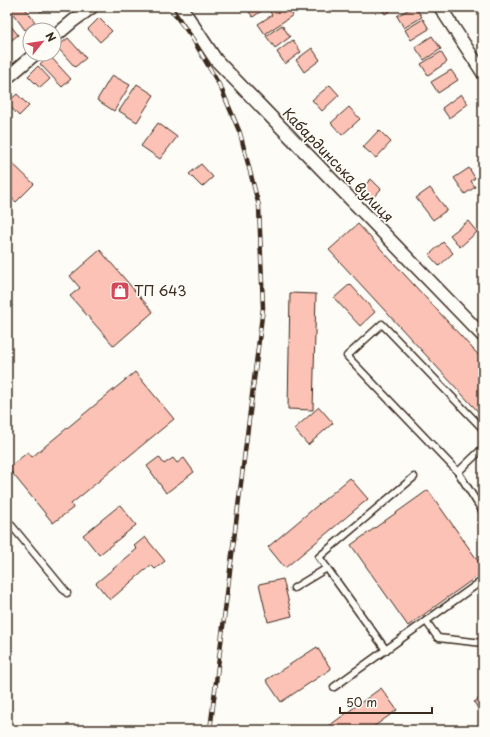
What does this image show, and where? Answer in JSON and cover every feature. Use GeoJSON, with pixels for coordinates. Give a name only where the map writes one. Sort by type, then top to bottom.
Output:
{"type":"FeatureCollection","features":[{"type":"Feature","properties":{"kind":"street"},"geometry":{"type":"LineString","coordinates":[[62,30],[92,7]]}},
{"type":"Feature","properties":{"kind":"street","name":"Кабардинська вулиця"},"geometry":{"type":"LineString","coordinates":[[181,7],[216,60],[483,336]]}},
{"type":"Feature","properties":{"kind":"street"},"geometry":{"type":"LineString","coordinates":[[440,7],[483,73]]}},
{"type":"Feature","properties":{"kind":"street"},"geometry":{"type":"LineString","coordinates":[[7,78],[26,62]]}},
{"type":"Feature","properties":{"kind":"lane"},"geometry":{"type":"LineString","coordinates":[[483,429],[382,324],[347,356],[458,472],[483,512]]}},
{"type":"Feature","properties":{"kind":"lane"},"geometry":{"type":"LineString","coordinates":[[458,472],[483,448]]}},
{"type":"Feature","properties":{"kind":"lane"},"geometry":{"type":"LineString","coordinates":[[386,650],[320,556],[414,478]]}},
{"type":"Feature","properties":{"kind":"lane"},"geometry":{"type":"LineString","coordinates":[[7,520],[67,593]]}},
{"type":"Feature","properties":{"kind":"lane"},"geometry":{"type":"LineString","coordinates":[[294,588],[327,568]]}},
{"type":"Feature","properties":{"kind":"lane"},"geometry":{"type":"LineString","coordinates":[[334,687],[483,580]]}},
{"type":"Feature","properties":{"kind":"lane"},"geometry":{"type":"LineString","coordinates":[[426,621],[438,638],[483,643]]}},
{"type":"Feature","properties":{"kind":"building"},"geometry":{"type":"Polygon","coordinates":[[[16,7],[24,7],[35,22],[22,22],[22,26],[11,11],[16,7]]]}},
{"type":"Feature","properties":{"kind":"building"},"geometry":{"type":"Polygon","coordinates":[[[37,7],[47,7],[41,12],[37,7]]]}},
{"type":"Feature","properties":{"kind":"building"},"geometry":{"type":"Polygon","coordinates":[[[245,7],[267,7],[253,17],[245,7]]]}},
{"type":"Feature","properties":{"kind":"building"},"geometry":{"type":"Polygon","coordinates":[[[274,7],[287,7],[293,15],[265,34],[258,24],[272,15],[269,10],[274,7]]]}},
{"type":"Feature","properties":{"kind":"building"},"geometry":{"type":"Polygon","coordinates":[[[380,7],[396,7],[385,14],[380,7]]]}},
{"type":"Feature","properties":{"kind":"building"},"geometry":{"type":"Polygon","coordinates":[[[415,7],[422,17],[404,28],[397,16],[415,7]]]}},
{"type":"Feature","properties":{"kind":"building"},"geometry":{"type":"Polygon","coordinates":[[[99,18],[112,31],[100,42],[88,29],[99,18]]]}},
{"type":"Feature","properties":{"kind":"building"},"geometry":{"type":"Polygon","coordinates":[[[423,19],[429,29],[411,40],[405,30],[423,19]]]}},
{"type":"Feature","properties":{"kind":"building"},"geometry":{"type":"Polygon","coordinates":[[[7,21],[18,35],[8,43],[7,42],[7,21]]]}},
{"type":"Feature","properties":{"kind":"building"},"geometry":{"type":"Polygon","coordinates":[[[282,25],[290,37],[275,48],[266,36],[282,25]]]}},
{"type":"Feature","properties":{"kind":"building"},"geometry":{"type":"Polygon","coordinates":[[[432,36],[441,49],[424,60],[415,47],[432,36]]]}},
{"type":"Feature","properties":{"kind":"building"},"geometry":{"type":"Polygon","coordinates":[[[68,38],[86,58],[75,67],[62,53],[62,43],[68,38]]]}},
{"type":"Feature","properties":{"kind":"building"},"geometry":{"type":"Polygon","coordinates":[[[293,40],[301,52],[285,64],[277,52],[293,40]]]}},
{"type":"Feature","properties":{"kind":"building"},"geometry":{"type":"Polygon","coordinates":[[[312,48],[320,60],[304,72],[296,60],[312,48]]]}},
{"type":"Feature","properties":{"kind":"building"},"geometry":{"type":"Polygon","coordinates":[[[441,52],[447,62],[428,75],[421,64],[441,52]]]}},
{"type":"Feature","properties":{"kind":"building"},"geometry":{"type":"Polygon","coordinates":[[[42,62],[55,62],[71,79],[62,87],[40,64],[42,62]]]}},
{"type":"Feature","properties":{"kind":"building"},"geometry":{"type":"Polygon","coordinates":[[[38,66],[50,79],[40,88],[28,76],[38,66]]]}},
{"type":"Feature","properties":{"kind":"building"},"geometry":{"type":"Polygon","coordinates":[[[451,70],[458,80],[438,93],[431,82],[451,70]]]}},
{"type":"Feature","properties":{"kind":"building"},"geometry":{"type":"Polygon","coordinates":[[[112,75],[130,85],[114,111],[97,100],[112,75]]]}},
{"type":"Feature","properties":{"kind":"building"},"geometry":{"type":"Polygon","coordinates":[[[137,84],[154,95],[137,122],[119,111],[137,84]]]}},
{"type":"Feature","properties":{"kind":"building"},"geometry":{"type":"Polygon","coordinates":[[[330,85],[339,95],[322,111],[312,100],[330,85]]]}},
{"type":"Feature","properties":{"kind":"building"},"geometry":{"type":"Polygon","coordinates":[[[17,94],[29,106],[19,116],[7,103],[17,94]]]}},
{"type":"Feature","properties":{"kind":"building"},"geometry":{"type":"Polygon","coordinates":[[[461,94],[468,104],[449,118],[442,108],[461,94]]]}},
{"type":"Feature","properties":{"kind":"building"},"geometry":{"type":"Polygon","coordinates":[[[349,107],[360,119],[342,135],[331,123],[349,107]]]}},
{"type":"Feature","properties":{"kind":"building"},"geometry":{"type":"Polygon","coordinates":[[[158,123],[177,137],[160,159],[141,146],[158,123]]]}},
{"type":"Feature","properties":{"kind":"building"},"geometry":{"type":"Polygon","coordinates":[[[379,130],[391,142],[376,158],[363,147],[379,130]]]}},
{"type":"Feature","properties":{"kind":"building"},"geometry":{"type":"Polygon","coordinates":[[[11,162],[34,184],[16,202],[7,194],[7,167],[11,162]]]}},
{"type":"Feature","properties":{"kind":"building"},"geometry":{"type":"Polygon","coordinates":[[[201,164],[213,177],[202,187],[189,174],[201,164]]]}},
{"type":"Feature","properties":{"kind":"building"},"geometry":{"type":"Polygon","coordinates":[[[469,168],[475,178],[471,181],[475,187],[465,194],[454,178],[469,168]]]}},
{"type":"Feature","properties":{"kind":"building"},"geometry":{"type":"Polygon","coordinates":[[[371,179],[381,189],[370,201],[359,191],[371,179]]]}},
{"type":"Feature","properties":{"kind":"building"},"geometry":{"type":"Polygon","coordinates":[[[430,188],[447,210],[433,220],[416,198],[430,188]]]}},
{"type":"Feature","properties":{"kind":"building"},"geometry":{"type":"Polygon","coordinates":[[[468,221],[477,232],[460,247],[450,235],[468,221]]]}},
{"type":"Feature","properties":{"kind":"building"},"geometry":{"type":"Polygon","coordinates":[[[358,224],[483,360],[483,417],[329,250],[358,224]]]}},
{"type":"Feature","properties":{"kind":"building"},"geometry":{"type":"Polygon","coordinates":[[[443,242],[453,253],[439,266],[429,255],[443,242]]]}},
{"type":"Feature","properties":{"kind":"building"},"geometry":{"type":"Polygon","coordinates":[[[100,250],[153,312],[114,346],[70,296],[80,288],[70,276],[100,250]]]}},
{"type":"Feature","properties":{"kind":"building"},"geometry":{"type":"Polygon","coordinates":[[[350,284],[375,312],[360,326],[334,298],[350,284]]]}},
{"type":"Feature","properties":{"kind":"building"},"geometry":{"type":"Polygon","coordinates":[[[290,293],[316,294],[313,410],[288,409],[290,293]]]}},
{"type":"Feature","properties":{"kind":"building"},"geometry":{"type":"Polygon","coordinates":[[[135,372],[174,419],[71,504],[73,508],[53,523],[8,468],[28,452],[32,457],[135,372]]]}},
{"type":"Feature","properties":{"kind":"building"},"geometry":{"type":"Polygon","coordinates":[[[319,407],[333,423],[308,445],[294,429],[319,407]]]}},
{"type":"Feature","properties":{"kind":"building"},"geometry":{"type":"Polygon","coordinates":[[[159,457],[164,464],[173,458],[177,463],[184,458],[194,472],[166,493],[147,466],[159,457]]]}},
{"type":"Feature","properties":{"kind":"building"},"geometry":{"type":"Polygon","coordinates":[[[350,478],[368,499],[285,568],[268,547],[350,478]]]}},
{"type":"Feature","properties":{"kind":"building"},"geometry":{"type":"Polygon","coordinates":[[[428,490],[483,568],[483,572],[408,626],[351,545],[428,490]]]}},
{"type":"Feature","properties":{"kind":"building"},"geometry":{"type":"Polygon","coordinates":[[[120,505],[136,525],[99,555],[83,535],[120,505]]]}},
{"type":"Feature","properties":{"kind":"building"},"geometry":{"type":"Polygon","coordinates":[[[145,537],[165,561],[155,569],[151,565],[110,600],[96,583],[137,549],[134,546],[145,537]]]}},
{"type":"Feature","properties":{"kind":"building"},"geometry":{"type":"Polygon","coordinates":[[[283,579],[292,616],[268,622],[259,584],[283,579]]]}},
{"type":"Feature","properties":{"kind":"building"},"geometry":{"type":"Polygon","coordinates":[[[317,647],[331,669],[281,702],[266,680],[317,647]]]}},
{"type":"Feature","properties":{"kind":"building"},"geometry":{"type":"Polygon","coordinates":[[[381,688],[397,710],[369,730],[327,730],[326,728],[381,688]]]}},
{"type":"Feature","properties":{"kind":"building"},"geometry":{"type":"Polygon","coordinates":[[[483,696],[483,717],[474,702],[483,696]]]}},
{"type":"Feature","properties":{"kind":"railway"},"geometry":{"type":"LineString","coordinates":[[169,7],[191,36],[221,88],[240,133],[259,206],[263,308],[210,730]]}},
{"type":"Feature","properties":{"kind":"place","name":"ТП 643"},"geometry":{"type":"Point","coordinates":[120,291]}}]}
